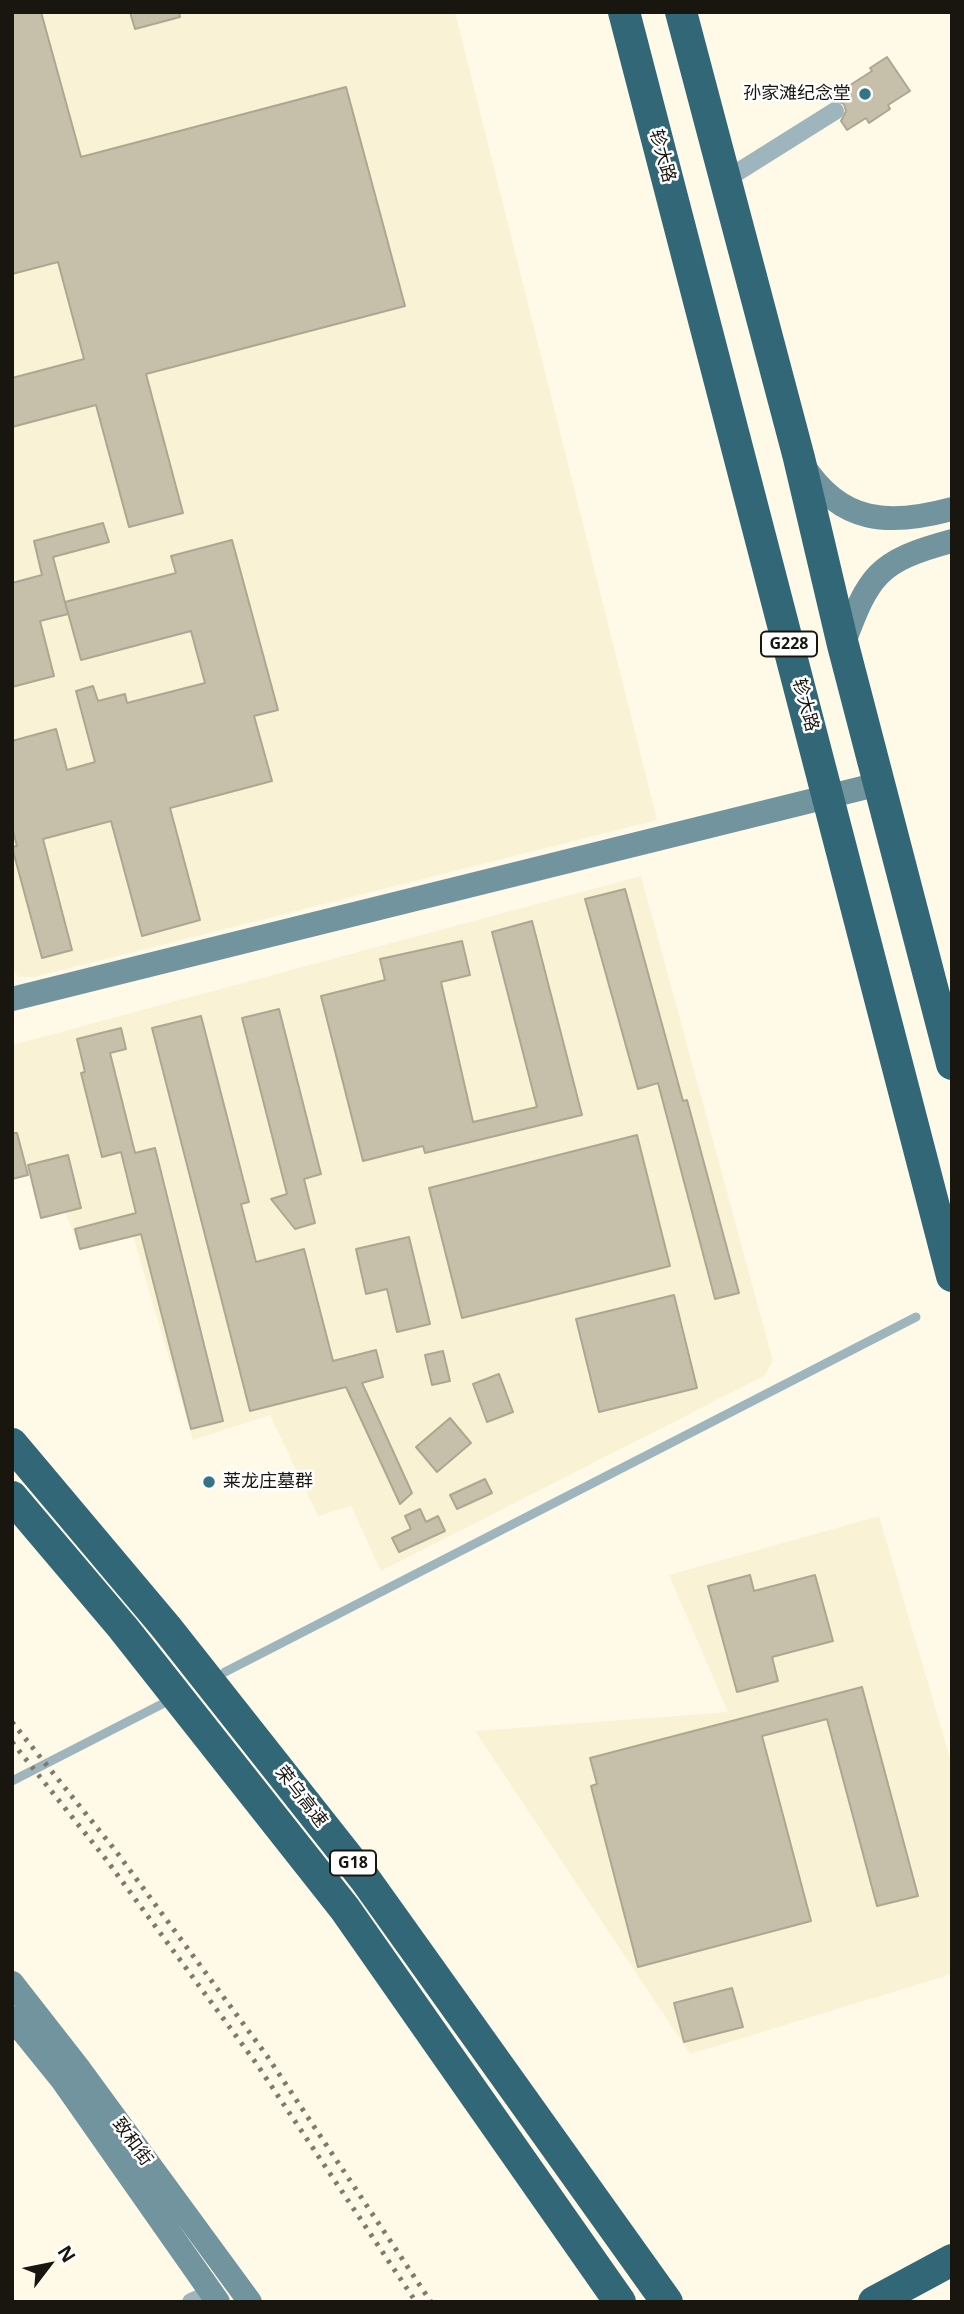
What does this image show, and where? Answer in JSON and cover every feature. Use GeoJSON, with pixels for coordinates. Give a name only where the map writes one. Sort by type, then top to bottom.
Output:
{"type":"FeatureCollection","features":[{"type":"Feature","properties":{"kind":"highway","name":"轸大路"},"geometry":{"type":"LineString","coordinates":[[624,12],[952,1276]]}},
{"type":"Feature","properties":{"kind":"highway","name":"G228"},"geometry":{"type":"LineString","coordinates":[[681,12],[799,458],[879,784],[952,1064]]}},
{"type":"Feature","properties":{"kind":"highway","name":"荣乌高速"},"geometry":{"type":"LineString","coordinates":[[12,1444],[166,1627],[365,1879],[667,2302]]}},
{"type":"Feature","properties":{"kind":"highway","name":"荣乌高速"},"geometry":{"type":"LineString","coordinates":[[12,1497],[124,1628],[345,1909],[620,2302]]}},
{"type":"Feature","properties":{"kind":"highway"},"geometry":{"type":"LineString","coordinates":[[874,2302],[952,2260]]}},
{"type":"Feature","properties":{"kind":"street"},"geometry":{"type":"LineString","coordinates":[[726,180],[835,111]]}},
{"type":"Feature","properties":{"kind":"street"},"geometry":{"type":"LineString","coordinates":[[799,458],[814,482],[832,499],[858,513],[880,519],[917,518],[952,509]]}},
{"type":"Feature","properties":{"kind":"street"},"geometry":{"type":"LineString","coordinates":[[844,645],[859,603],[869,585],[884,569],[903,556],[952,541]]}},
{"type":"Feature","properties":{"kind":"street"},"geometry":{"type":"LineString","coordinates":[[12,999],[879,784]]}},
{"type":"Feature","properties":{"kind":"street","name":"致和街"},"geometry":{"type":"LineString","coordinates":[[12,1983],[80,2070],[250,2302]]}},
{"type":"Feature","properties":{"kind":"street","name":"致和街"},"geometry":{"type":"LineString","coordinates":[[12,2018],[63,2081],[207,2299]]}},
{"type":"Feature","properties":{"kind":"lane"},"geometry":{"type":"LineString","coordinates":[[225,1672],[916,1317]]}},
{"type":"Feature","properties":{"kind":"lane"},"geometry":{"type":"LineString","coordinates":[[12,1781],[168,1701]]}},
{"type":"Feature","properties":{"kind":"shaded area"},"geometry":{"type":"Polygon","coordinates":[[[12,12],[455,12],[657,820],[34,977],[19,977],[14,972],[12,12]]]}},
{"type":"Feature","properties":{"kind":"shaded area"},"geometry":{"type":"Polygon","coordinates":[[[641,876],[773,1361],[764,1376],[381,1571],[351,1506],[318,1516],[270,1415],[193,1440],[133,1236],[80,1249],[65,1212],[33,1172],[12,1178],[12,1045],[641,876]]]}},
{"type":"Feature","properties":{"kind":"shaded area"},"geometry":{"type":"Polygon","coordinates":[[[879,1516],[952,1765],[952,1974],[690,2054],[475,1731],[728,1712],[669,1575],[879,1516]]]}},
{"type":"Feature","properties":{"kind":"building"},"geometry":{"type":"Polygon","coordinates":[[[12,12],[41,12],[81,157],[346,87],[405,306],[146,374],[183,513],[129,527],[96,405],[12,427],[12,378],[84,359],[58,262],[12,274],[12,12]]]}},
{"type":"Feature","properties":{"kind":"building"},"geometry":{"type":"Polygon","coordinates":[[[130,12],[179,12],[180,17],[135,29],[130,12]]]}},
{"type":"Feature","properties":{"kind":"building"},"geometry":{"type":"Polygon","coordinates":[[[887,57],[910,91],[888,105],[890,109],[869,123],[866,118],[847,130],[841,121],[846,111],[844,104],[835,100],[829,101],[826,96],[842,86],[844,89],[872,71],[870,68],[887,57]]]}},
{"type":"Feature","properties":{"kind":"building"},"geometry":{"type":"Polygon","coordinates":[[[103,523],[109,542],[53,557],[68,614],[40,621],[54,676],[12,687],[12,583],[42,575],[34,541],[103,523]]]}},
{"type":"Feature","properties":{"kind":"building"},"geometry":{"type":"Polygon","coordinates":[[[232,540],[278,710],[254,716],[272,781],[170,808],[200,920],[142,936],[111,821],[43,839],[72,950],[42,958],[12,847],[17,846],[12,827],[12,741],[56,729],[67,770],[95,762],[76,691],[93,686],[98,701],[125,694],[127,703],[205,683],[191,631],[81,660],[65,602],[176,573],[171,556],[232,540]]]}},
{"type":"Feature","properties":{"kind":"building"},"geometry":{"type":"Polygon","coordinates":[[[625,889],[683,1101],[687,1100],[739,1293],[715,1299],[658,1083],[638,1089],[585,899],[625,889]]]}},
{"type":"Feature","properties":{"kind":"building"},"geometry":{"type":"Polygon","coordinates":[[[532,921],[582,1115],[425,1153],[423,1146],[363,1161],[321,996],[385,980],[380,959],[462,941],[470,975],[441,982],[473,1122],[537,1107],[492,932],[532,921]]]}},
{"type":"Feature","properties":{"kind":"building"},"geometry":{"type":"Polygon","coordinates":[[[279,1009],[321,1174],[304,1179],[315,1223],[295,1229],[271,1199],[287,1194],[242,1018],[279,1009]]]}},
{"type":"Feature","properties":{"kind":"building"},"geometry":{"type":"Polygon","coordinates":[[[201,1016],[249,1202],[241,1204],[256,1262],[304,1249],[333,1361],[376,1350],[383,1377],[362,1383],[412,1493],[400,1504],[346,1387],[250,1411],[152,1028],[201,1016]]]}},
{"type":"Feature","properties":{"kind":"building"},"geometry":{"type":"Polygon","coordinates":[[[121,1028],[126,1049],[110,1053],[135,1153],[155,1148],[223,1421],[191,1429],[141,1234],[80,1249],[75,1229],[136,1213],[121,1152],[102,1157],[81,1073],[85,1072],[77,1039],[121,1028]]]}},
{"type":"Feature","properties":{"kind":"building"},"geometry":{"type":"Polygon","coordinates":[[[12,1133],[17,1133],[28,1175],[12,1179],[12,1133]]]}},
{"type":"Feature","properties":{"kind":"building"},"geometry":{"type":"Polygon","coordinates":[[[637,1135],[670,1266],[462,1318],[429,1188],[637,1135]]]}},
{"type":"Feature","properties":{"kind":"building"},"geometry":{"type":"Polygon","coordinates":[[[68,1155],[81,1208],[41,1218],[28,1165],[68,1155]]]}},
{"type":"Feature","properties":{"kind":"building"},"geometry":{"type":"Polygon","coordinates":[[[409,1237],[430,1324],[397,1332],[387,1289],[366,1294],[356,1249],[409,1237]]]}},
{"type":"Feature","properties":{"kind":"building"},"geometry":{"type":"Polygon","coordinates":[[[674,1295],[697,1388],[599,1412],[576,1319],[674,1295]]]}},
{"type":"Feature","properties":{"kind":"building"},"geometry":{"type":"Polygon","coordinates":[[[443,1351],[450,1381],[432,1385],[425,1355],[443,1351]]]}},
{"type":"Feature","properties":{"kind":"building"},"geometry":{"type":"Polygon","coordinates":[[[499,1374],[513,1412],[487,1422],[473,1384],[499,1374]]]}},
{"type":"Feature","properties":{"kind":"building"},"geometry":{"type":"Polygon","coordinates":[[[450,1418],[471,1443],[437,1472],[416,1447],[450,1418]]]}},
{"type":"Feature","properties":{"kind":"building"},"geometry":{"type":"Polygon","coordinates":[[[485,1479],[492,1493],[457,1509],[450,1495],[485,1479]]]}},
{"type":"Feature","properties":{"kind":"building"},"geometry":{"type":"Polygon","coordinates":[[[420,1509],[426,1522],[438,1516],[445,1531],[399,1552],[392,1538],[411,1529],[405,1516],[420,1509]]]}},
{"type":"Feature","properties":{"kind":"building"},"geometry":{"type":"Polygon","coordinates":[[[750,1575],[754,1591],[815,1575],[833,1641],[772,1657],[778,1681],[737,1692],[708,1586],[750,1575]]]}},
{"type":"Feature","properties":{"kind":"building"},"geometry":{"type":"Polygon","coordinates":[[[862,1687],[918,1896],[877,1906],[827,1719],[762,1736],[811,1921],[638,1967],[591,1786],[597,1784],[590,1758],[862,1687]]]}},
{"type":"Feature","properties":{"kind":"building"},"geometry":{"type":"Polygon","coordinates":[[[732,1988],[743,2027],[684,2042],[674,2003],[732,1988]]]}},
{"type":"Feature","properties":{"kind":"railway"},"geometry":{"type":"LineString","coordinates":[[12,1722],[115,1850],[267,2056],[431,2302]]}},
{"type":"Feature","properties":{"kind":"railway"},"geometry":{"type":"LineString","coordinates":[[12,1742],[105,1858],[256,2063],[416,2302]]}},
{"type":"Feature","properties":{"kind":"place","name":"孙家滩纪念堂"},"geometry":{"type":"Point","coordinates":[865,94]}},
{"type":"Feature","properties":{"kind":"place","name":"莱龙庄墓群"},"geometry":{"type":"Point","coordinates":[209,1482]}}]}
